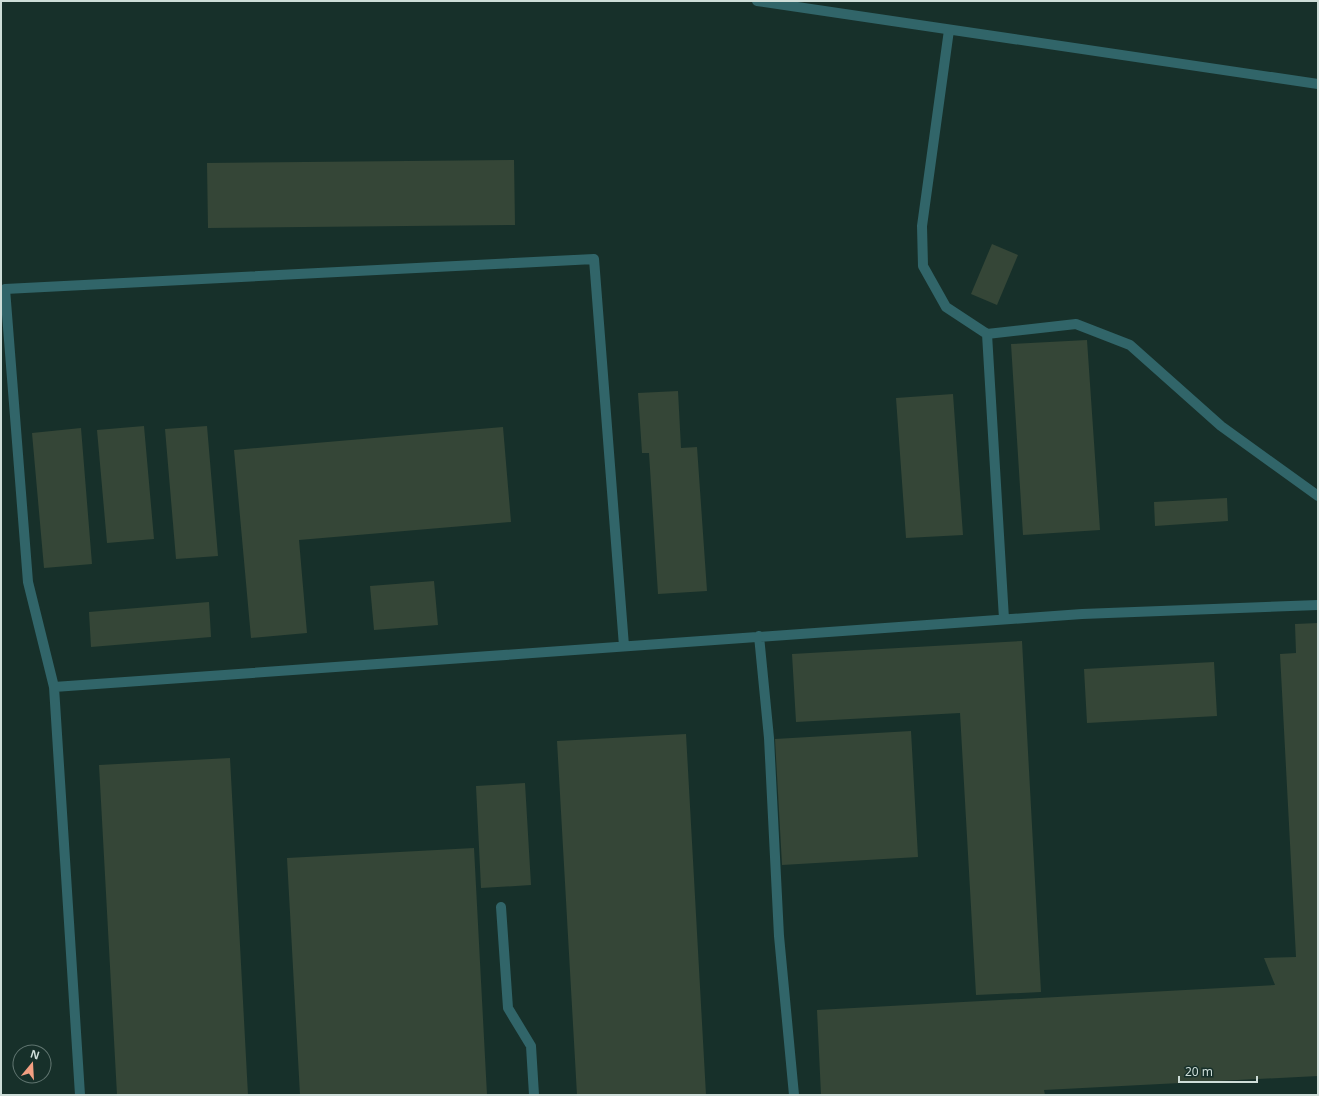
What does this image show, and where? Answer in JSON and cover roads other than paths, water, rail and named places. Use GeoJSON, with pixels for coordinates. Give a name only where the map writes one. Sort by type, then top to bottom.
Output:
{"type":"FeatureCollection","features":[{"type":"Feature","properties":{"kind":"lane"},"geometry":{"type":"LineString","coordinates":[[757,1],[1318,84]]}},
{"type":"Feature","properties":{"kind":"lane"},"geometry":{"type":"LineString","coordinates":[[949,30],[922,226],[922,266],[946,307],[987,334],[1076,324],[1130,345],[1221,426],[1318,496]]}},
{"type":"Feature","properties":{"kind":"lane"},"geometry":{"type":"LineString","coordinates":[[80,1095],[54,687],[28,582],[5,289],[594,259],[624,646]]}},
{"type":"Feature","properties":{"kind":"lane"},"geometry":{"type":"LineString","coordinates":[[987,334],[1004,619]]}},
{"type":"Feature","properties":{"kind":"lane"},"geometry":{"type":"LineString","coordinates":[[54,687],[1004,619],[1082,614],[1318,605]]}},
{"type":"Feature","properties":{"kind":"lane"},"geometry":{"type":"LineString","coordinates":[[758,636],[769,738],[779,936],[794,1095]]}},
{"type":"Feature","properties":{"kind":"lane"},"geometry":{"type":"LineString","coordinates":[[501,907],[508,1008],[531,1046],[534,1095]]}}]}
